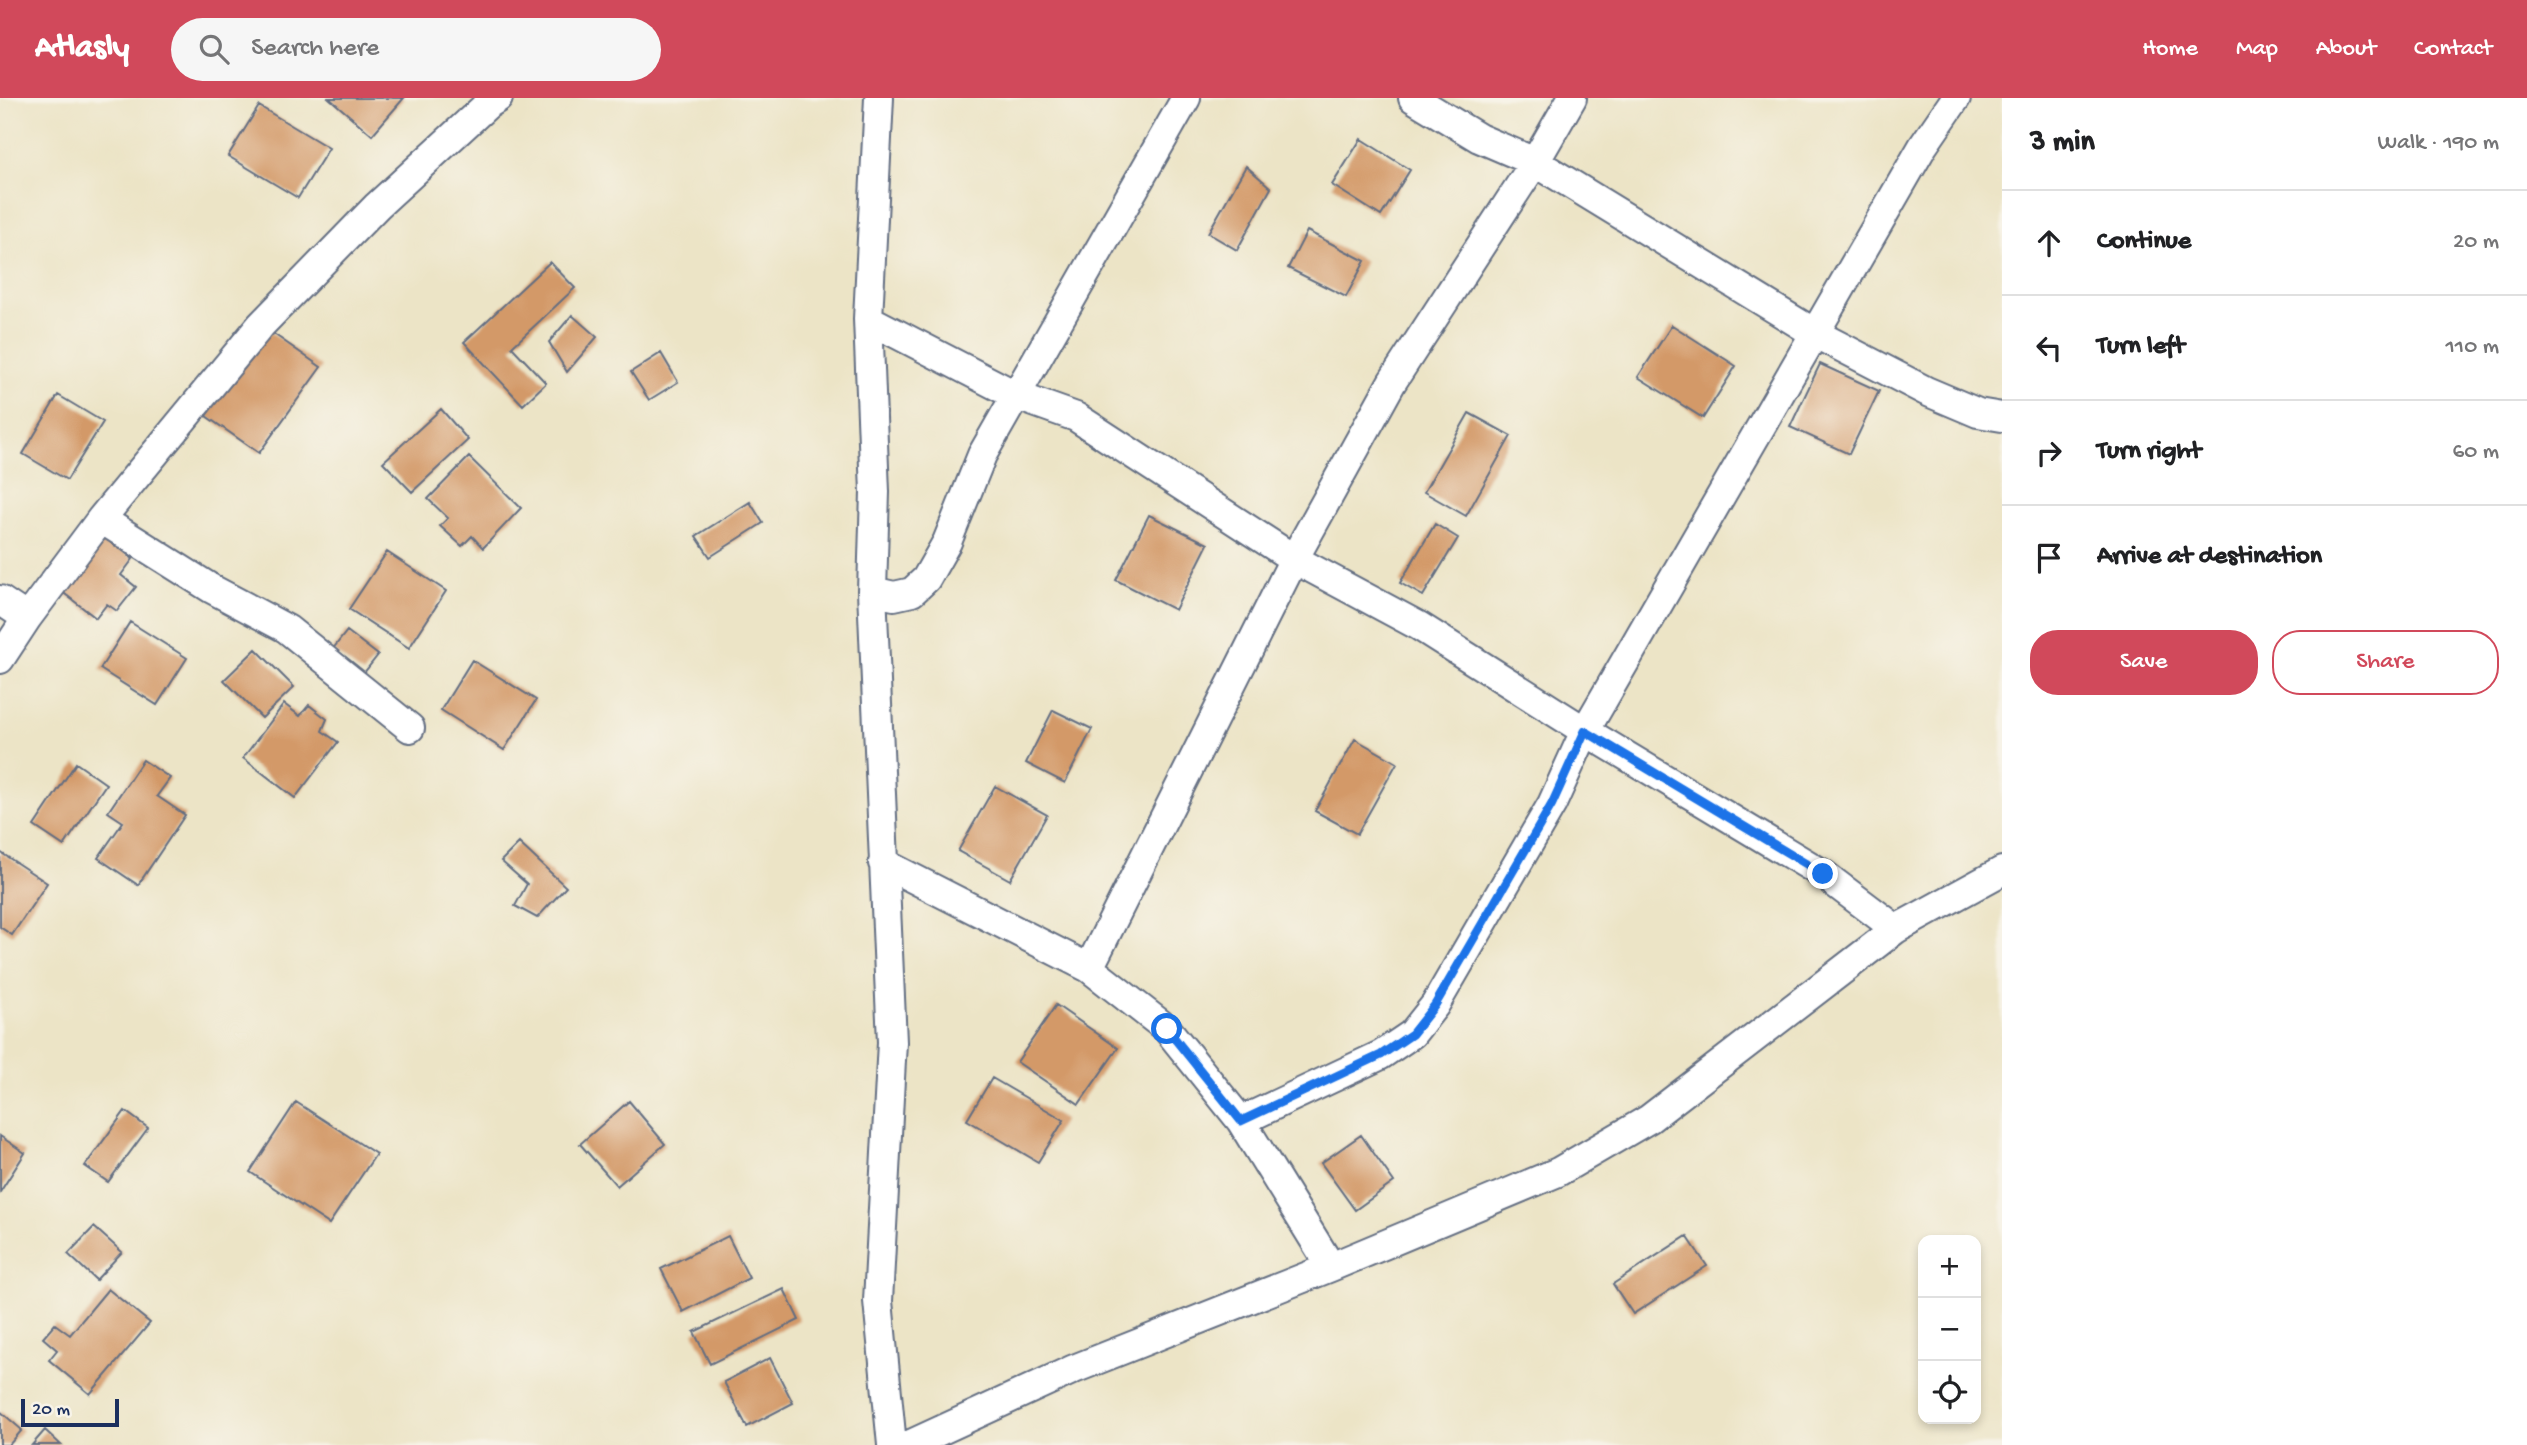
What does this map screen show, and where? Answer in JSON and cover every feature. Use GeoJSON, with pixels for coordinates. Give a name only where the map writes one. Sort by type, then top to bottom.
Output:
{"type":"FeatureCollection","features":[{"type":"Feature","properties":{"kind":"street"},"geometry":{"type":"LineString","coordinates":[[0,659],[101,519],[261,326],[377,206],[487,105],[498,98]]}},
{"type":"Feature","properties":{"kind":"street"},"geometry":{"type":"LineString","coordinates":[[879,98],[868,319],[875,492],[872,591],[892,1042],[878,1301],[892,1445]]}},
{"type":"Feature","properties":{"kind":"street"},"geometry":{"type":"LineString","coordinates":[[872,591],[894,596],[912,592],[926,579],[947,542],[982,454],[1186,98]]}},
{"type":"Feature","properties":{"kind":"street"},"geometry":{"type":"LineString","coordinates":[[1413,98],[1479,138],[1535,162],[1816,334],[1926,391],[1978,413],[2002,417]]}},
{"type":"Feature","properties":{"kind":"street"},"geometry":{"type":"LineString","coordinates":[[1089,968],[1294,559],[1392,382],[1535,162],[1572,98]]}},
{"type":"Feature","properties":{"kind":"street"},"geometry":{"type":"LineString","coordinates":[[1241,1121],[1381,1055],[1412,1034],[1435,1005],[1552,804],[1585,731],[1923,146],[1956,98]]}},
{"type":"Feature","properties":{"kind":"street"},"geometry":{"type":"LineString","coordinates":[[868,319],[1017,396],[1076,417],[1294,559],[1419,626],[1585,731],[1823,874],[1896,929]]}},
{"type":"Feature","properties":{"kind":"street"},"geometry":{"type":"LineString","coordinates":[[101,519],[212,589],[287,629],[410,728]]}},
{"type":"Feature","properties":{"kind":"street"},"geometry":{"type":"LineString","coordinates":[[0,600],[27,618]]}},
{"type":"Feature","properties":{"kind":"street"},"geometry":{"type":"LineString","coordinates":[[884,863],[1089,968],[1167,1029],[1241,1121],[1331,1266]]}},
{"type":"Feature","properties":{"kind":"street"},"geometry":{"type":"LineString","coordinates":[[909,1445],[1074,1369],[1558,1172],[1649,1119],[1896,929],[2002,871]]}},
{"type":"Feature","properties":{"kind":"building"},"geometry":{"type":"Polygon","coordinates":[[[329,98],[404,98],[372,135],[329,98]]]}},
{"type":"Feature","properties":{"kind":"building"},"geometry":{"type":"Polygon","coordinates":[[[259,106],[329,148],[298,198],[228,156],[259,106]]]}},
{"type":"Feature","properties":{"kind":"building"},"geometry":{"type":"Polygon","coordinates":[[[1361,139],[1410,170],[1381,216],[1332,185],[1361,139]]]}},
{"type":"Feature","properties":{"kind":"building"},"geometry":{"type":"Polygon","coordinates":[[[1246,166],[1271,188],[1237,250],[1208,233],[1246,166]]]}},
{"type":"Feature","properties":{"kind":"building"},"geometry":{"type":"Polygon","coordinates":[[[1307,231],[1365,261],[1346,297],[1288,268],[1307,231]]]}},
{"type":"Feature","properties":{"kind":"building"},"geometry":{"type":"Polygon","coordinates":[[[550,262],[575,288],[512,347],[546,383],[523,405],[464,342],[550,262]]]}},
{"type":"Feature","properties":{"kind":"building"},"geometry":{"type":"Polygon","coordinates":[[[572,315],[597,337],[567,372],[549,342],[572,315]]]}},
{"type":"Feature","properties":{"kind":"building"},"geometry":{"type":"Polygon","coordinates":[[[1672,325],[1736,366],[1703,418],[1638,377],[1672,325]]]}},
{"type":"Feature","properties":{"kind":"building"},"geometry":{"type":"Polygon","coordinates":[[[268,330],[321,367],[259,453],[206,416],[268,330]]]}},
{"type":"Feature","properties":{"kind":"building"},"geometry":{"type":"Polygon","coordinates":[[[661,353],[678,382],[649,400],[631,372],[661,353]]]}},
{"type":"Feature","properties":{"kind":"building"},"geometry":{"type":"Polygon","coordinates":[[[1820,364],[1879,391],[1849,454],[1790,427],[1820,364]]]}},
{"type":"Feature","properties":{"kind":"building"},"geometry":{"type":"Polygon","coordinates":[[[58,395],[103,422],[67,480],[23,454],[58,395]]]}},
{"type":"Feature","properties":{"kind":"building"},"geometry":{"type":"Polygon","coordinates":[[[441,409],[468,440],[412,492],[383,462],[441,409]]]}},
{"type":"Feature","properties":{"kind":"building"},"geometry":{"type":"Polygon","coordinates":[[[1469,413],[1511,436],[1466,516],[1424,492],[1469,413]]]}},
{"type":"Feature","properties":{"kind":"building"},"geometry":{"type":"Polygon","coordinates":[[[469,457],[521,508],[483,548],[472,536],[462,546],[440,526],[448,518],[428,499],[469,457]]]}},
{"type":"Feature","properties":{"kind":"building"},"geometry":{"type":"Polygon","coordinates":[[[750,502],[763,523],[710,557],[696,536],[750,502]]]}},
{"type":"Feature","properties":{"kind":"building"},"geometry":{"type":"Polygon","coordinates":[[[1149,515],[1208,544],[1175,610],[1116,580],[1149,515]]]}},
{"type":"Feature","properties":{"kind":"building"},"geometry":{"type":"Polygon","coordinates":[[[1435,524],[1458,538],[1423,596],[1400,583],[1435,524]]]}},
{"type":"Feature","properties":{"kind":"building"},"geometry":{"type":"Polygon","coordinates":[[[100,532],[133,559],[121,575],[136,587],[117,611],[107,604],[96,618],[56,587],[100,532]]]}},
{"type":"Feature","properties":{"kind":"building"},"geometry":{"type":"Polygon","coordinates":[[[387,552],[446,591],[409,648],[349,609],[387,552]]]}},
{"type":"Feature","properties":{"kind":"building"},"geometry":{"type":"Polygon","coordinates":[[[130,622],[187,658],[157,705],[100,669],[130,622]]]}},
{"type":"Feature","properties":{"kind":"building"},"geometry":{"type":"Polygon","coordinates":[[[347,631],[378,655],[363,674],[332,650],[347,631]]]}},
{"type":"Feature","properties":{"kind":"building"},"geometry":{"type":"Polygon","coordinates":[[[256,649],[294,687],[262,718],[224,680],[256,649]]]}},
{"type":"Feature","properties":{"kind":"building"},"geometry":{"type":"Polygon","coordinates":[[[472,660],[536,700],[504,750],[441,710],[472,660]]]}},
{"type":"Feature","properties":{"kind":"building"},"geometry":{"type":"Polygon","coordinates":[[[284,704],[300,716],[309,705],[327,719],[322,731],[338,742],[295,798],[243,758],[284,704]]]}},
{"type":"Feature","properties":{"kind":"building"},"geometry":{"type":"Polygon","coordinates":[[[1053,710],[1092,729],[1065,783],[1026,763],[1053,710]]]}},
{"type":"Feature","properties":{"kind":"building"},"geometry":{"type":"Polygon","coordinates":[[[1355,739],[1397,763],[1357,834],[1315,811],[1355,739]]]}},
{"type":"Feature","properties":{"kind":"building"},"geometry":{"type":"Polygon","coordinates":[[[143,760],[170,778],[157,796],[185,815],[138,885],[98,858],[123,822],[108,812],[143,760]]]}},
{"type":"Feature","properties":{"kind":"building"},"geometry":{"type":"Polygon","coordinates":[[[76,763],[106,784],[64,846],[34,826],[76,763]]]}},
{"type":"Feature","properties":{"kind":"building"},"geometry":{"type":"Polygon","coordinates":[[[995,786],[1047,815],[1010,880],[958,851],[995,786]]]}},
{"type":"Feature","properties":{"kind":"building"},"geometry":{"type":"Polygon","coordinates":[[[519,843],[566,887],[537,918],[515,906],[527,884],[501,861],[519,843]]]}},
{"type":"Feature","properties":{"kind":"building"},"geometry":{"type":"Polygon","coordinates":[[[0,852],[47,883],[12,935],[0,927],[0,852]]]}},
{"type":"Feature","properties":{"kind":"building"},"geometry":{"type":"Polygon","coordinates":[[[1056,1005],[1118,1048],[1079,1104],[1017,1062],[1056,1005]]]}},
{"type":"Feature","properties":{"kind":"building"},"geometry":{"type":"Polygon","coordinates":[[[992,1078],[1064,1120],[1038,1162],[967,1120],[992,1078]]]}},
{"type":"Feature","properties":{"kind":"building"},"geometry":{"type":"Polygon","coordinates":[[[629,1101],[665,1144],[617,1186],[580,1144],[629,1101]]]}},
{"type":"Feature","properties":{"kind":"building"},"geometry":{"type":"Polygon","coordinates":[[[296,1102],[376,1154],[329,1224],[250,1172],[296,1102]]]}},
{"type":"Feature","properties":{"kind":"building"},"geometry":{"type":"Polygon","coordinates":[[[125,1111],[148,1128],[108,1182],[85,1166],[125,1111]]]}},
{"type":"Feature","properties":{"kind":"building"},"geometry":{"type":"Polygon","coordinates":[[[1361,1135],[1394,1182],[1355,1210],[1321,1163],[1361,1135]]]}},
{"type":"Feature","properties":{"kind":"building"},"geometry":{"type":"Polygon","coordinates":[[[0,1136],[25,1153],[0,1192],[0,1136]]]}},
{"type":"Feature","properties":{"kind":"building"},"geometry":{"type":"Polygon","coordinates":[[[94,1227],[122,1252],[96,1280],[68,1254],[94,1227]]]}},
{"type":"Feature","properties":{"kind":"building"},"geometry":{"type":"Polygon","coordinates":[[[728,1236],[749,1278],[683,1312],[661,1269],[728,1236]]]}},
{"type":"Feature","properties":{"kind":"building"},"geometry":{"type":"Polygon","coordinates":[[[1687,1236],[1707,1266],[1633,1314],[1613,1284],[1687,1236]]]}},
{"type":"Feature","properties":{"kind":"building"},"geometry":{"type":"Polygon","coordinates":[[[108,1289],[150,1323],[90,1394],[49,1360],[57,1350],[43,1338],[55,1324],[70,1335],[108,1289]]]}},
{"type":"Feature","properties":{"kind":"building"},"geometry":{"type":"Polygon","coordinates":[[[784,1289],[799,1320],[710,1364],[694,1332],[784,1289]]]}},
{"type":"Feature","properties":{"kind":"building"},"geometry":{"type":"Polygon","coordinates":[[[770,1358],[793,1403],[747,1427],[724,1382],[770,1358]]]}},
{"type":"Feature","properties":{"kind":"building"},"geometry":{"type":"Polygon","coordinates":[[[0,1411],[22,1430],[9,1445],[0,1445],[0,1411]]]}},
{"type":"Feature","properties":{"kind":"building"},"geometry":{"type":"Polygon","coordinates":[[[45,1430],[61,1445],[32,1445],[45,1430]]]}},
{"type":"Feature","properties":{"kind":"route"},"geometry":{"type":"LineString","coordinates":[[1167,1029],[1241,1121],[1381,1055],[1412,1034],[1435,1005],[1552,804],[1585,731],[1823,874]]}}]}
